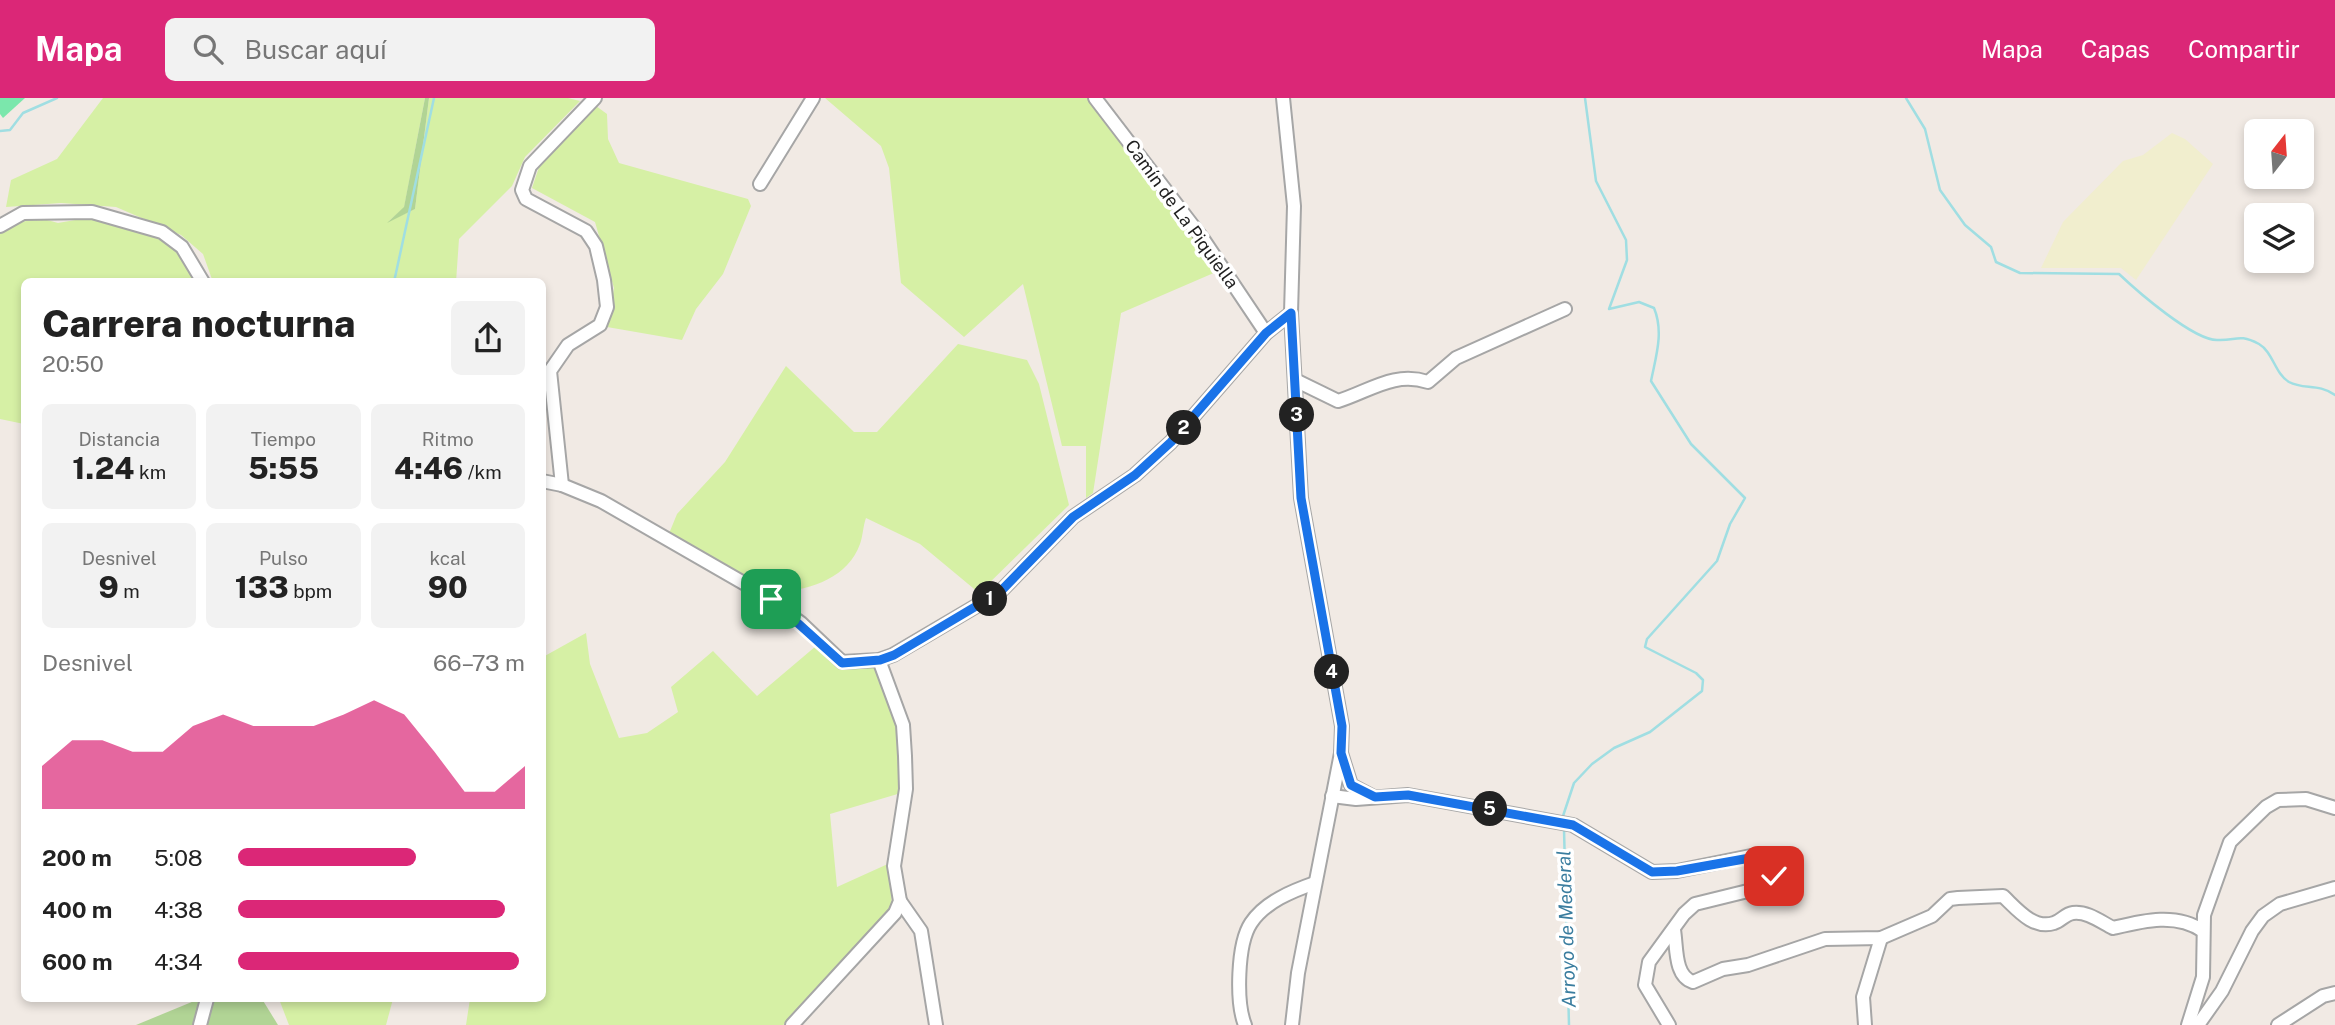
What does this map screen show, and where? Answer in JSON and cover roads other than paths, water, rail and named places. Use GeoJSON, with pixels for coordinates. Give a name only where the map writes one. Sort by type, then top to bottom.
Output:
{"type":"FeatureCollection","features":[{"type":"Feature","properties":{"kind":"street"},"geometry":{"type":"LineString","coordinates":[[562,485],[550,371],[568,345],[595,329],[604,318],[607,307],[604,280],[596,246],[586,231],[526,199],[522,190],[530,166],[595,98]]}},
{"type":"Feature","properties":{"kind":"street"},"geometry":{"type":"LineString","coordinates":[[760,184],[813,98]]}},
{"type":"Feature","properties":{"kind":"street","name":"Camín de La Piquiella"},"geometry":{"type":"LineString","coordinates":[[1095,98],[1203,239],[1266,333]]}},
{"type":"Feature","properties":{"kind":"street"},"geometry":{"type":"LineString","coordinates":[[1283,98],[1294,206],[1291,313],[1301,498],[1342,726],[1341,753],[1315,883],[1292,1025]]}},
{"type":"Feature","properties":{"kind":"street"},"geometry":{"type":"LineString","coordinates":[[0,226],[23,213],[92,212],[162,232],[182,247],[201,278]]}},
{"type":"Feature","properties":{"kind":"street"},"geometry":{"type":"LineString","coordinates":[[1295,380],[1338,401],[1394,378],[1404,376],[1429,382],[1456,358],[1565,309]]}},
{"type":"Feature","properties":{"kind":"street"},"geometry":{"type":"LineString","coordinates":[[546,482],[562,485],[601,501],[771,599],[842,663],[880,660],[972,611],[1000,592],[1073,517],[1135,475],[1171,442],[1266,333],[1291,313]]}},
{"type":"Feature","properties":{"kind":"street"},"geometry":{"type":"LineString","coordinates":[[880,660],[903,725],[906,789],[894,866],[900,901],[921,931],[936,1025]]}},
{"type":"Feature","properties":{"kind":"street"},"geometry":{"type":"LineString","coordinates":[[1341,753],[1351,785],[1375,797]]}},
{"type":"Feature","properties":{"kind":"street"},"geometry":{"type":"LineString","coordinates":[[1333,792],[1351,785]]}},
{"type":"Feature","properties":{"kind":"street"},"geometry":{"type":"LineString","coordinates":[[1333,792],[1375,797],[1408,795],[1573,825],[1652,872],[1677,871],[1761,856],[1774,866],[1774,876],[1768,883],[1756,889],[1695,904],[1649,961],[1645,973],[1650,995],[1669,1025]]}},
{"type":"Feature","properties":{"kind":"street"},"geometry":{"type":"LineString","coordinates":[[2188,1025],[2202,987],[2203,930],[2207,902],[2230,842],[2266,807],[2290,798],[2335,797]]}},
{"type":"Feature","properties":{"kind":"street"},"geometry":{"type":"LineString","coordinates":[[2290,798],[2335,808]]}},
{"type":"Feature","properties":{"kind":"street"},"geometry":{"type":"LineString","coordinates":[[1245,1025],[1239,1009],[1238,980],[1250,924],[1270,903],[1315,883]]}},
{"type":"Feature","properties":{"kind":"street"},"geometry":{"type":"LineString","coordinates":[[2198,1025],[2222,991],[2252,931],[2263,916],[2280,904],[2335,888]]}},
{"type":"Feature","properties":{"kind":"street"},"geometry":{"type":"LineString","coordinates":[[1674,930],[1679,968],[1683,976],[1693,982],[1723,969],[1748,965],[1825,939],[1881,938],[1932,916],[1950,899],[1993,894],[2003,896],[2020,914],[2034,921],[2050,924],[2075,912],[2087,914],[2113,928],[2152,920],[2185,920],[2203,930]]}},
{"type":"Feature","properties":{"kind":"street"},"geometry":{"type":"LineString","coordinates":[[792,1025],[895,913],[900,901]]}},
{"type":"Feature","properties":{"kind":"street"},"geometry":{"type":"LineString","coordinates":[[2185,920],[2207,902]]}},
{"type":"Feature","properties":{"kind":"street"},"geometry":{"type":"LineString","coordinates":[[1865,1025],[1863,997],[1881,938]]}},
{"type":"Feature","properties":{"kind":"street"},"geometry":{"type":"LineString","coordinates":[[2278,1025],[2323,996],[2335,993]]}},
{"type":"Feature","properties":{"kind":"street"},"geometry":{"type":"LineString","coordinates":[[200,1025],[205,1002]]}},
{"type":"Feature","properties":{"kind":"waterway"},"geometry":{"type":"LineString","coordinates":[[0,131],[10,130],[23,113],[57,98]]}},
{"type":"Feature","properties":{"kind":"waterway"},"geometry":{"type":"LineString","coordinates":[[395,278],[434,98]]}},
{"type":"Feature","properties":{"kind":"waterway","name":"Arroyo de Mederal"},"geometry":{"type":"LineString","coordinates":[[1562,819],[1574,783],[1592,764],[1614,748],[1650,732],[1702,691],[1703,680],[1696,673],[1645,647],[1647,639],[1717,561],[1730,524],[1745,498],[1691,444],[1651,381],[1659,335],[1654,308],[1639,302],[1609,309],[1627,260],[1626,240],[1596,181],[1585,98]]}},
{"type":"Feature","properties":{"kind":"waterway"},"geometry":{"type":"LineString","coordinates":[[1906,98],[1925,129],[1940,190],[1965,225],[1991,247],[1996,262],[2020,273],[2119,274],[2180,324],[2194,332],[2217,340],[2242,338],[2259,344],[2271,357],[2280,374],[2289,382],[2323,389],[2335,395]]}},
{"type":"Feature","properties":{"kind":"waterway","name":"Arroyo de Mederal"},"geometry":{"type":"LineString","coordinates":[[1564,829],[1569,1025]]}}]}
